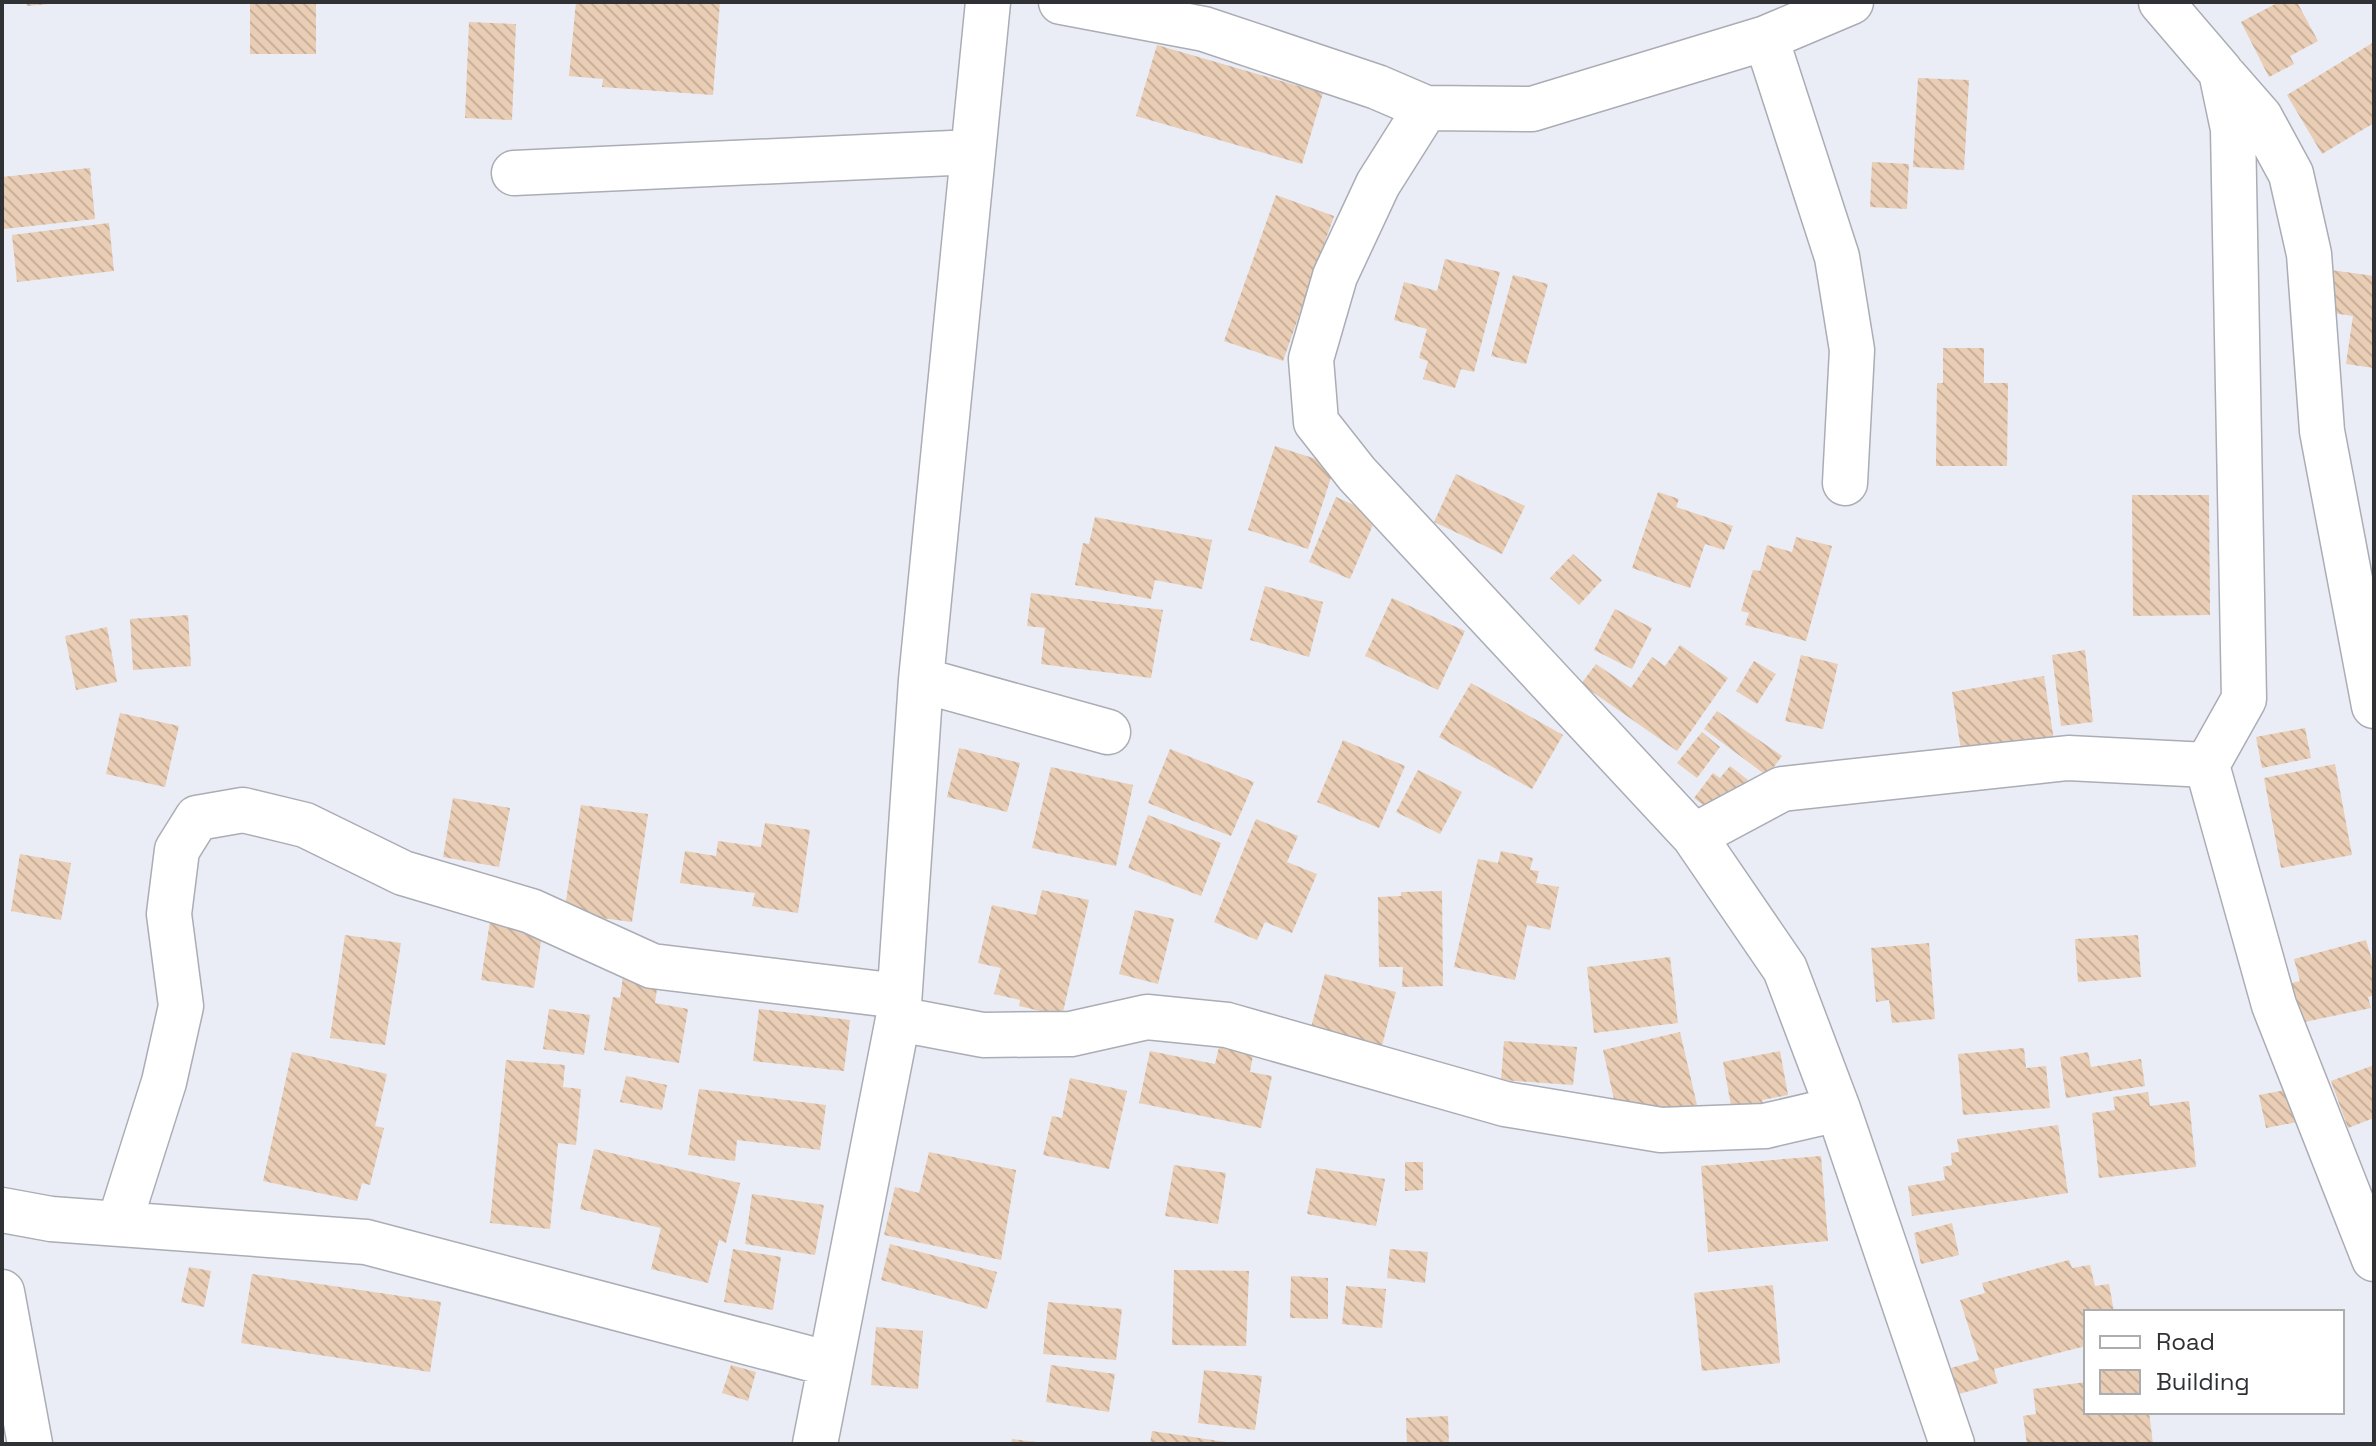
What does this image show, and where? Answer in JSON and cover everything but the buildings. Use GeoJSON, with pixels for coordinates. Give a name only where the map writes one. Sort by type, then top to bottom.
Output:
{"type":"FeatureCollection","features":[{"type":"Feature","properties":{"kind":"street"},"geometry":{"type":"LineString","coordinates":[[815,1444],[898,1008],[921,680],[988,2]]}},
{"type":"Feature","properties":{"kind":"street"},"geometry":{"type":"LineString","coordinates":[[1061,2],[1212,15],[1426,108],[1532,109],[1766,38],[1851,2]]}},
{"type":"Feature","properties":{"kind":"street"},"geometry":{"type":"LineString","coordinates":[[2161,2],[2260,117],[2291,174],[2309,254],[2322,431],[2374,706]]}},
{"type":"Feature","properties":{"kind":"street"},"geometry":{"type":"LineString","coordinates":[[1766,38],[1837,257],[1852,350],[1845,483]]}},
{"type":"Feature","properties":{"kind":"street"},"geometry":{"type":"LineString","coordinates":[[2221,72],[2233,129],[2244,699],[2207,765],[2274,1005],[2374,1259]]}},
{"type":"Feature","properties":{"kind":"street"},"geometry":{"type":"LineString","coordinates":[[1426,108],[1378,184],[1335,276],[1311,359],[1316,422],[1357,474],[1694,836],[1785,969],[1838,1109],[1952,1444]]}},
{"type":"Feature","properties":{"kind":"street"},"geometry":{"type":"LineString","coordinates":[[514,173],[973,152]]}},
{"type":"Feature","properties":{"kind":"street"},"geometry":{"type":"LineString","coordinates":[[921,680],[1108,732]]}},
{"type":"Feature","properties":{"kind":"street"},"geometry":{"type":"LineString","coordinates":[[1694,836],[1782,789],[2068,758],[2207,765]]}},
{"type":"Feature","properties":{"kind":"street"},"geometry":{"type":"LineString","coordinates":[[119,1224],[164,1082],[181,1006],[169,914],[177,850],[197,818],[243,810],[305,825],[403,873],[531,911],[652,966],[898,1008],[983,1035],[1071,1034],[1147,1017],[1227,1025],[1505,1104],[1661,1130],[1765,1126],[1838,1109]]}},
{"type":"Feature","properties":{"kind":"street"},"geometry":{"type":"LineString","coordinates":[[2,1210],[51,1219],[366,1242],[830,1364]]}},
{"type":"Feature","properties":{"kind":"street"},"geometry":{"type":"LineString","coordinates":[[2,1292],[30,1444]]}}]}
